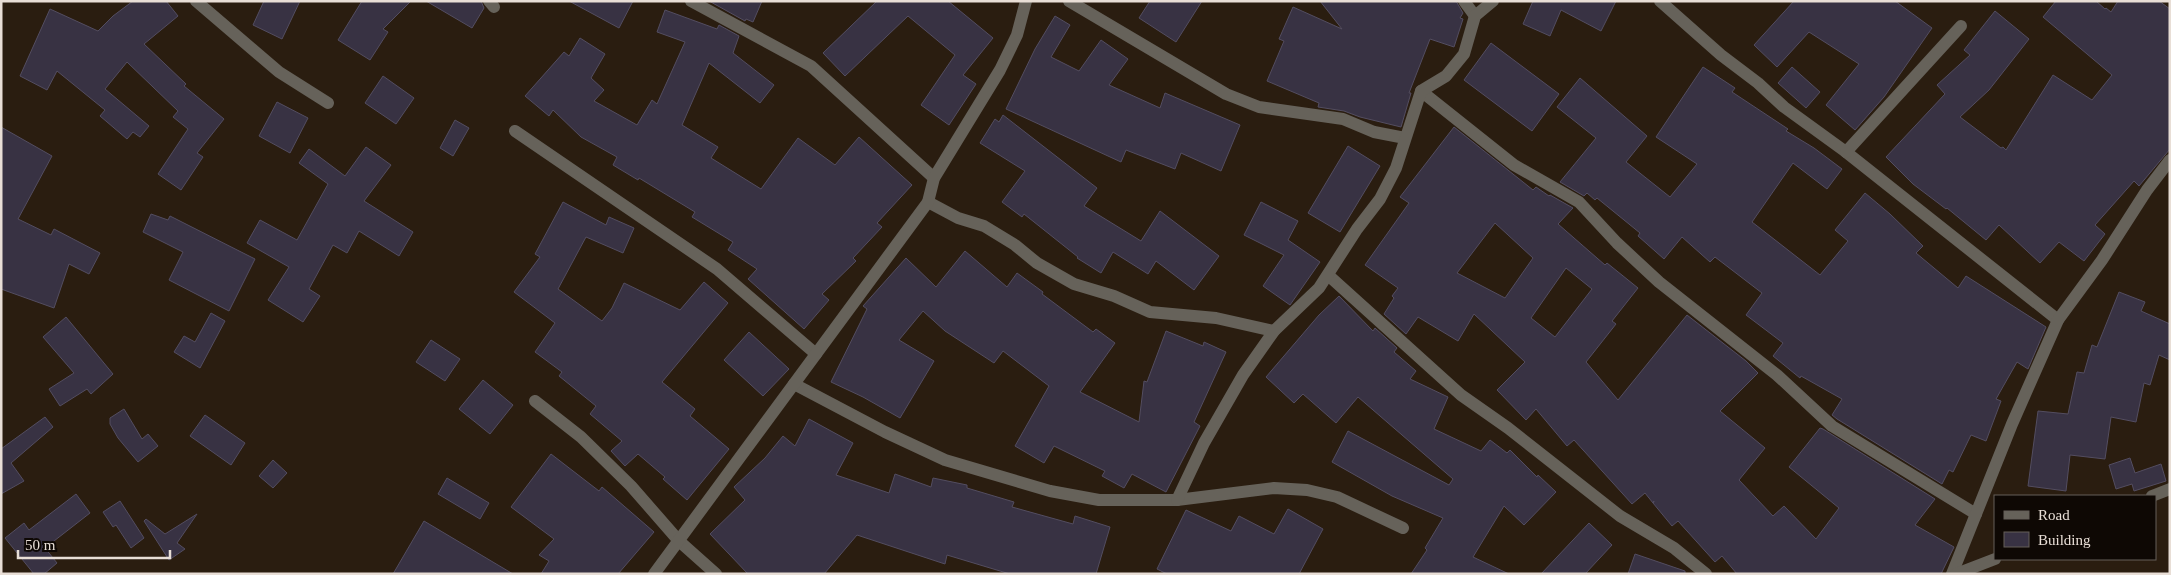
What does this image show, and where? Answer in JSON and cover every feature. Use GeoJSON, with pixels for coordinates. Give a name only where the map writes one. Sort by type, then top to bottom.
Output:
{"type":"FeatureCollection","features":[{"type":"Feature","properties":{"kind":"street"},"geometry":{"type":"LineString","coordinates":[[196,1],[278,72],[328,103]]}},
{"type":"Feature","properties":{"kind":"street"},"geometry":{"type":"LineString","coordinates":[[691,1],[811,66],[934,178]]}},
{"type":"Feature","properties":{"kind":"street"},"geometry":{"type":"LineString","coordinates":[[654,574],[928,202],[934,178],[1000,70],[1017,34],[1026,1]]}},
{"type":"Feature","properties":{"kind":"street"},"geometry":{"type":"LineString","coordinates":[[1069,1],[1226,94],[1259,107],[1343,119],[1374,132],[1405,138]]}},
{"type":"Feature","properties":{"kind":"street"},"geometry":{"type":"LineString","coordinates":[[1464,1],[1475,16]]}},
{"type":"Feature","properties":{"kind":"street"},"geometry":{"type":"LineString","coordinates":[[1177,500],[1209,434],[1243,375],[1274,331],[1319,288],[1357,229],[1380,198],[1396,168],[1421,91],[1446,76],[1464,54],[1475,16],[1493,1]]}},
{"type":"Feature","properties":{"kind":"street"},"geometry":{"type":"LineString","coordinates":[[1660,1],[1784,107],[1846,152],[2058,320]]}},
{"type":"Feature","properties":{"kind":"street"},"geometry":{"type":"LineString","coordinates":[[1846,152],[1961,26]]}},
{"type":"Feature","properties":{"kind":"street"},"geometry":{"type":"LineString","coordinates":[[1421,91],[1514,165],[1579,202],[1617,243],[1659,282],[1777,375],[1832,426],[1976,514]]}},
{"type":"Feature","properties":{"kind":"street"},"geometry":{"type":"LineString","coordinates":[[516,131],[717,269],[816,354]]}},
{"type":"Feature","properties":{"kind":"street"},"geometry":{"type":"LineString","coordinates":[[1954,574],[2012,424],[2058,320],[2102,260],[2147,190],[2170,160]]}},
{"type":"Feature","properties":{"kind":"street"},"geometry":{"type":"LineString","coordinates":[[928,202],[958,218],[984,226],[1015,245],[1038,264],[1074,284],[1114,296],[1150,312],[1176,316],[1216,318],[1274,331]]}},
{"type":"Feature","properties":{"kind":"street"},"geometry":{"type":"LineString","coordinates":[[1328,275],[1461,396],[1508,428],[1620,516],[1674,548],[1706,574]]}},
{"type":"Feature","properties":{"kind":"street"},"geometry":{"type":"LineString","coordinates":[[794,384],[885,432],[945,460],[1050,491],[1099,500],[1177,500],[1274,488],[1307,490],[1337,497],[1404,528]]}},
{"type":"Feature","properties":{"kind":"street"},"geometry":{"type":"LineString","coordinates":[[536,401],[580,437],[632,486],[678,541],[716,574]]}},
{"type":"Feature","properties":{"kind":"street"},"geometry":{"type":"LineString","coordinates":[[2155,495],[2170,489]]}},
{"type":"Feature","properties":{"kind":"street"},"geometry":{"type":"LineString","coordinates":[[1954,574],[1994,558]]}},
{"type":"Feature","properties":{"kind":"building"},"geometry":{"type":"Polygon","coordinates":[[[133,1],[166,1],[178,16],[144,44],[186,84],[184,86],[224,119],[197,153],[203,157],[181,190],[158,174],[188,129],[173,117],[178,111],[127,62],[105,89],[149,126],[140,137],[133,132],[127,139],[100,116],[105,110],[57,71],[47,90],[20,76],[50,9],[98,31],[113,16],[133,1]]]}},
{"type":"Feature","properties":{"kind":"building"},"geometry":{"type":"Polygon","coordinates":[[[264,1],[300,1],[282,39],[253,25],[264,1]]]}},
{"type":"Feature","properties":{"kind":"building"},"geometry":{"type":"Polygon","coordinates":[[[362,1],[411,1],[383,29],[388,32],[370,60],[338,40],[362,1]]]}},
{"type":"Feature","properties":{"kind":"building"},"geometry":{"type":"Polygon","coordinates":[[[426,1],[481,1],[484,8],[472,28],[426,1]]]}},
{"type":"Feature","properties":{"kind":"building"},"geometry":{"type":"Polygon","coordinates":[[[569,1],[633,1],[619,28],[569,1]]]}},
{"type":"Feature","properties":{"kind":"building"},"geometry":{"type":"Polygon","coordinates":[[[709,1],[762,1],[753,22],[746,19],[745,21],[709,1]]]}},
{"type":"Feature","properties":{"kind":"building"},"geometry":{"type":"Polygon","coordinates":[[[877,1],[948,1],[993,38],[963,75],[976,84],[949,125],[921,105],[955,55],[908,16],[845,76],[823,53],[877,1]]]}},
{"type":"Feature","properties":{"kind":"building"},"geometry":{"type":"Polygon","coordinates":[[[1150,1],[1202,1],[1176,42],[1139,18],[1150,1]]]}},
{"type":"Feature","properties":{"kind":"building"},"geometry":{"type":"Polygon","coordinates":[[[1320,1],[1456,1],[1463,13],[1460,18],[1463,19],[1454,47],[1430,39],[1409,93],[1411,93],[1401,127],[1344,111],[1318,107],[1319,103],[1267,81],[1284,41],[1279,39],[1293,7],[1342,29],[1320,1]]]}},
{"type":"Feature","properties":{"kind":"building"},"geometry":{"type":"Polygon","coordinates":[[[1533,1],[1616,1],[1601,31],[1561,10],[1550,36],[1523,24],[1533,1]]]}},
{"type":"Feature","properties":{"kind":"building"},"geometry":{"type":"Polygon","coordinates":[[[1794,1],[1895,1],[1932,28],[1884,97],[1855,130],[1826,105],[1859,64],[1809,32],[1777,67],[1754,45],[1794,1]]]}},
{"type":"Feature","properties":{"kind":"building"},"geometry":{"type":"Polygon","coordinates":[[[2056,1],[2096,1],[2111,12],[2118,1],[2159,1],[2170,9],[2170,149],[2139,186],[2134,181],[2095,225],[2105,234],[2084,261],[2059,242],[2040,263],[1999,225],[1986,240],[1947,208],[1913,184],[1886,157],[1945,94],[1937,85],[1970,55],[1964,50],[1995,11],[2029,39],[1989,90],[1960,117],[2006,150],[2053,75],[2092,100],[2112,75],[2043,17],[2056,1]]]}},
{"type":"Feature","properties":{"kind":"building"},"geometry":{"type":"Polygon","coordinates":[[[665,10],[717,29],[719,25],[739,36],[733,53],[774,85],[760,103],[709,63],[682,125],[718,147],[711,158],[761,189],[798,138],[835,165],[859,137],[912,185],[877,223],[882,227],[853,258],[856,261],[822,294],[829,300],[804,329],[748,279],[757,269],[728,250],[733,242],[692,217],[695,212],[639,178],[638,180],[613,165],[617,157],[581,137],[553,110],[549,116],[525,96],[564,52],[569,56],[580,38],[605,54],[591,78],[604,90],[594,101],[637,125],[652,100],[657,104],[685,42],[657,32],[665,10]]]}},
{"type":"Feature","properties":{"kind":"building"},"geometry":{"type":"Polygon","coordinates":[[[1055,16],[1070,25],[1051,57],[1079,71],[1101,40],[1128,59],[1109,85],[1160,108],[1165,93],[1240,125],[1221,171],[1181,153],[1175,169],[1126,150],[1121,162],[1006,109],[1035,49],[1055,16]]]}},
{"type":"Feature","properties":{"kind":"building"},"geometry":{"type":"Polygon","coordinates":[[[1491,43],[1559,94],[1532,131],[1464,80],[1491,43]]]}},
{"type":"Feature","properties":{"kind":"building"},"geometry":{"type":"Polygon","coordinates":[[[1703,67],[1735,88],[1732,92],[1788,129],[1786,131],[1814,148],[1842,169],[1827,189],[1793,163],[1752,222],[1820,275],[1848,241],[1835,230],[1865,193],[1923,246],[1916,253],[1958,288],[1966,276],[2046,327],[2028,369],[2017,362],[1996,399],[2001,401],[1986,441],[1971,435],[1953,472],[1949,470],[1942,484],[1837,419],[1832,415],[1842,399],[1801,376],[1800,378],[1773,356],[1783,343],[1746,315],[1762,293],[1715,257],[1710,262],[1682,237],[1664,259],[1638,236],[1640,233],[1597,198],[1595,200],[1587,193],[1584,196],[1560,182],[1596,138],[1557,107],[1580,78],[1647,136],[1626,162],[1670,197],[1697,164],[1656,137],[1703,67]]]}},
{"type":"Feature","properties":{"kind":"building"},"geometry":{"type":"Polygon","coordinates":[[[1792,67],[1820,92],[1806,108],[1778,83],[1792,67]]]}},
{"type":"Feature","properties":{"kind":"building"},"geometry":{"type":"Polygon","coordinates":[[[383,76],[414,98],[396,124],[365,103],[383,76]]]}},
{"type":"Feature","properties":{"kind":"building"},"geometry":{"type":"Polygon","coordinates":[[[277,102],[308,118],[290,153],[259,136],[277,102]]]}},
{"type":"Feature","properties":{"kind":"building"},"geometry":{"type":"Polygon","coordinates":[[[1003,115],[1097,188],[1084,206],[1141,241],[1160,211],[1219,256],[1194,290],[1156,261],[1148,274],[1113,252],[1101,273],[1077,258],[1024,214],[1022,217],[1002,202],[1025,171],[980,143],[995,119],[999,122],[1003,115]]]}},
{"type":"Feature","properties":{"kind":"building"},"geometry":{"type":"Polygon","coordinates":[[[455,120],[469,128],[453,156],[440,148],[455,120]]]}},
{"type":"Feature","properties":{"kind":"building"},"geometry":{"type":"Polygon","coordinates":[[[1,127],[52,156],[18,219],[51,235],[54,229],[100,253],[89,274],[69,264],[54,308],[1,289],[1,127]]]}},
{"type":"Feature","properties":{"kind":"building"},"geometry":{"type":"Polygon","coordinates":[[[1454,127],[1533,190],[1536,187],[1573,208],[1558,224],[1605,265],[1607,263],[1638,288],[1612,321],[1616,324],[1586,362],[1618,400],[1687,315],[1746,361],[1758,373],[1720,411],[1765,448],[1739,480],[1773,516],[1784,506],[1816,539],[1839,508],[1789,467],[1820,428],[1823,429],[1935,499],[1915,525],[1954,547],[1941,574],[1737,574],[1722,556],[1715,562],[1678,521],[1672,526],[1645,493],[1632,504],[1574,440],[1567,446],[1536,409],[1526,420],[1497,390],[1525,362],[1474,314],[1458,341],[1418,317],[1406,334],[1384,314],[1398,288],[1365,265],[1409,203],[1400,197],[1454,127]],[[1495,223],[1457,273],[1505,298],[1533,258],[1495,223]],[[1566,268],[1531,318],[1555,337],[1592,289],[1566,268]]]}},
{"type":"Feature","properties":{"kind":"building"},"geometry":{"type":"Polygon","coordinates":[[[1348,146],[1380,166],[1340,232],[1308,213],[1348,146]]]}},
{"type":"Feature","properties":{"kind":"building"},"geometry":{"type":"Polygon","coordinates":[[[366,147],[391,165],[364,201],[413,232],[399,256],[359,231],[347,253],[333,245],[309,289],[320,296],[303,322],[268,300],[289,267],[247,243],[260,220],[297,240],[328,184],[299,163],[309,149],[345,176],[366,147]]]}},
{"type":"Feature","properties":{"kind":"building"},"geometry":{"type":"Polygon","coordinates":[[[563,202],[606,225],[609,217],[634,228],[623,253],[586,237],[558,289],[602,321],[612,308],[624,283],[680,310],[704,282],[728,303],[662,382],[695,409],[690,416],[729,449],[687,500],[663,479],[665,477],[638,454],[625,466],[611,451],[622,441],[590,414],[596,406],[559,376],[562,372],[535,352],[555,323],[514,292],[540,257],[535,254],[563,202]]]}},
{"type":"Feature","properties":{"kind":"building"},"geometry":{"type":"Polygon","coordinates":[[[1261,202],[1298,221],[1288,240],[1320,262],[1290,305],[1263,286],[1284,255],[1244,235],[1261,202]]]}},
{"type":"Feature","properties":{"kind":"building"},"geometry":{"type":"Polygon","coordinates":[[[151,214],[168,220],[170,216],[255,259],[229,311],[169,280],[183,252],[143,232],[151,214]]]}},
{"type":"Feature","properties":{"kind":"building"},"geometry":{"type":"Polygon","coordinates":[[[965,251],[1007,287],[1017,273],[1093,332],[1096,329],[1115,343],[1080,392],[1139,422],[1144,381],[1147,382],[1166,331],[1203,346],[1204,342],[1226,352],[1194,422],[1200,426],[1166,492],[1132,474],[1124,488],[1102,476],[1105,471],[1054,446],[1044,463],[1015,446],[1049,386],[1003,351],[994,363],[945,331],[923,311],[899,340],[934,361],[900,418],[863,397],[831,382],[867,309],[863,306],[906,258],[936,287],[965,251]]]}},
{"type":"Feature","properties":{"kind":"building"},"geometry":{"type":"Polygon","coordinates":[[[2119,292],[2145,302],[2141,311],[2170,324],[2170,360],[2159,355],[2150,385],[2144,383],[2136,422],[2111,417],[2105,459],[2070,455],[2066,491],[2028,486],[2038,411],[2068,414],[2077,372],[2084,373],[2092,345],[2097,347],[2119,292]]]}},
{"type":"Feature","properties":{"kind":"building"},"geometry":{"type":"Polygon","coordinates":[[[1339,296],[1373,331],[1375,328],[1397,348],[1394,352],[1416,371],[1410,379],[1448,397],[1434,429],[1481,451],[1490,440],[1507,453],[1510,450],[1537,477],[1538,475],[1556,492],[1524,525],[1504,506],[1473,557],[1509,574],[1411,574],[1427,550],[1425,548],[1443,518],[1392,496],[1332,462],[1348,431],[1449,485],[1453,479],[1358,397],[1336,423],[1303,394],[1294,403],[1266,377],[1319,315],[1339,296]]]}},
{"type":"Feature","properties":{"kind":"building"},"geometry":{"type":"Polygon","coordinates":[[[211,313],[225,321],[200,368],[174,352],[184,336],[195,342],[211,313]]]}},
{"type":"Feature","properties":{"kind":"building"},"geometry":{"type":"Polygon","coordinates":[[[66,317],[113,374],[91,394],[87,389],[60,406],[49,389],[74,373],[43,337],[66,317]]]}},
{"type":"Feature","properties":{"kind":"building"},"geometry":{"type":"Polygon","coordinates":[[[749,332],[789,369],[763,396],[724,360],[749,332]]]}},
{"type":"Feature","properties":{"kind":"building"},"geometry":{"type":"Polygon","coordinates":[[[431,340],[460,359],[445,381],[416,362],[431,340]]]}},
{"type":"Feature","properties":{"kind":"building"},"geometry":{"type":"Polygon","coordinates":[[[483,380],[513,405],[490,434],[459,409],[483,380]]]}},
{"type":"Feature","properties":{"kind":"building"},"geometry":{"type":"Polygon","coordinates":[[[124,409],[142,439],[148,434],[158,446],[138,462],[118,438],[110,424],[110,418],[124,409]]]}},
{"type":"Feature","properties":{"kind":"building"},"geometry":{"type":"Polygon","coordinates":[[[205,415],[245,443],[231,465],[190,436],[205,415]]]}},
{"type":"Feature","properties":{"kind":"building"},"geometry":{"type":"Polygon","coordinates":[[[45,417],[53,427],[11,463],[24,481],[1,494],[1,449],[45,417]]]}},
{"type":"Feature","properties":{"kind":"building"},"geometry":{"type":"Polygon","coordinates":[[[809,419],[853,443],[836,475],[889,493],[895,474],[931,487],[933,478],[967,485],[967,488],[1014,502],[1012,507],[1073,524],[1075,516],[1110,527],[1096,574],[1010,574],[947,555],[945,564],[857,535],[824,574],[748,574],[710,534],[745,500],[734,487],[765,458],[783,436],[795,446],[809,419]]]}},
{"type":"Feature","properties":{"kind":"building"},"geometry":{"type":"Polygon","coordinates":[[[551,454],[599,491],[602,487],[654,532],[618,574],[541,574],[549,561],[539,555],[554,539],[511,507],[551,454]]]}},
{"type":"Feature","properties":{"kind":"building"},"geometry":{"type":"Polygon","coordinates":[[[2130,458],[2135,473],[2161,464],[2166,481],[2134,491],[2132,484],[2116,489],[2109,465],[2130,458]]]}},
{"type":"Feature","properties":{"kind":"building"},"geometry":{"type":"Polygon","coordinates":[[[273,460],[287,473],[273,488],[259,476],[273,460]]]}},
{"type":"Feature","properties":{"kind":"building"},"geometry":{"type":"Polygon","coordinates":[[[447,478],[489,503],[480,519],[438,494],[447,478]]]}},
{"type":"Feature","properties":{"kind":"building"},"geometry":{"type":"Polygon","coordinates":[[[76,494],[90,513],[45,548],[57,563],[44,574],[34,574],[5,538],[24,523],[29,530],[76,494]]]}},
{"type":"Feature","properties":{"kind":"building"},"geometry":{"type":"Polygon","coordinates":[[[120,501],[144,538],[131,548],[116,525],[113,527],[103,512],[120,501]]]}},
{"type":"Feature","properties":{"kind":"building"},"geometry":{"type":"Polygon","coordinates":[[[1288,509],[1323,529],[1299,574],[1167,574],[1157,569],[1186,510],[1231,531],[1239,516],[1274,534],[1288,509]]]}},
{"type":"Feature","properties":{"kind":"building"},"geometry":{"type":"Polygon","coordinates":[[[197,514],[177,543],[185,549],[169,560],[144,521],[146,519],[165,534],[197,514]]]}},
{"type":"Feature","properties":{"kind":"building"},"geometry":{"type":"Polygon","coordinates":[[[424,521],[513,574],[393,574],[424,521]]]}},
{"type":"Feature","properties":{"kind":"building"},"geometry":{"type":"Polygon","coordinates":[[[1589,523],[1612,545],[1585,574],[1541,574],[1589,523]]]}},
{"type":"Feature","properties":{"kind":"building"},"geometry":{"type":"Polygon","coordinates":[[[1635,554],[1685,571],[1685,574],[1628,574],[1635,554]]]}}]}
